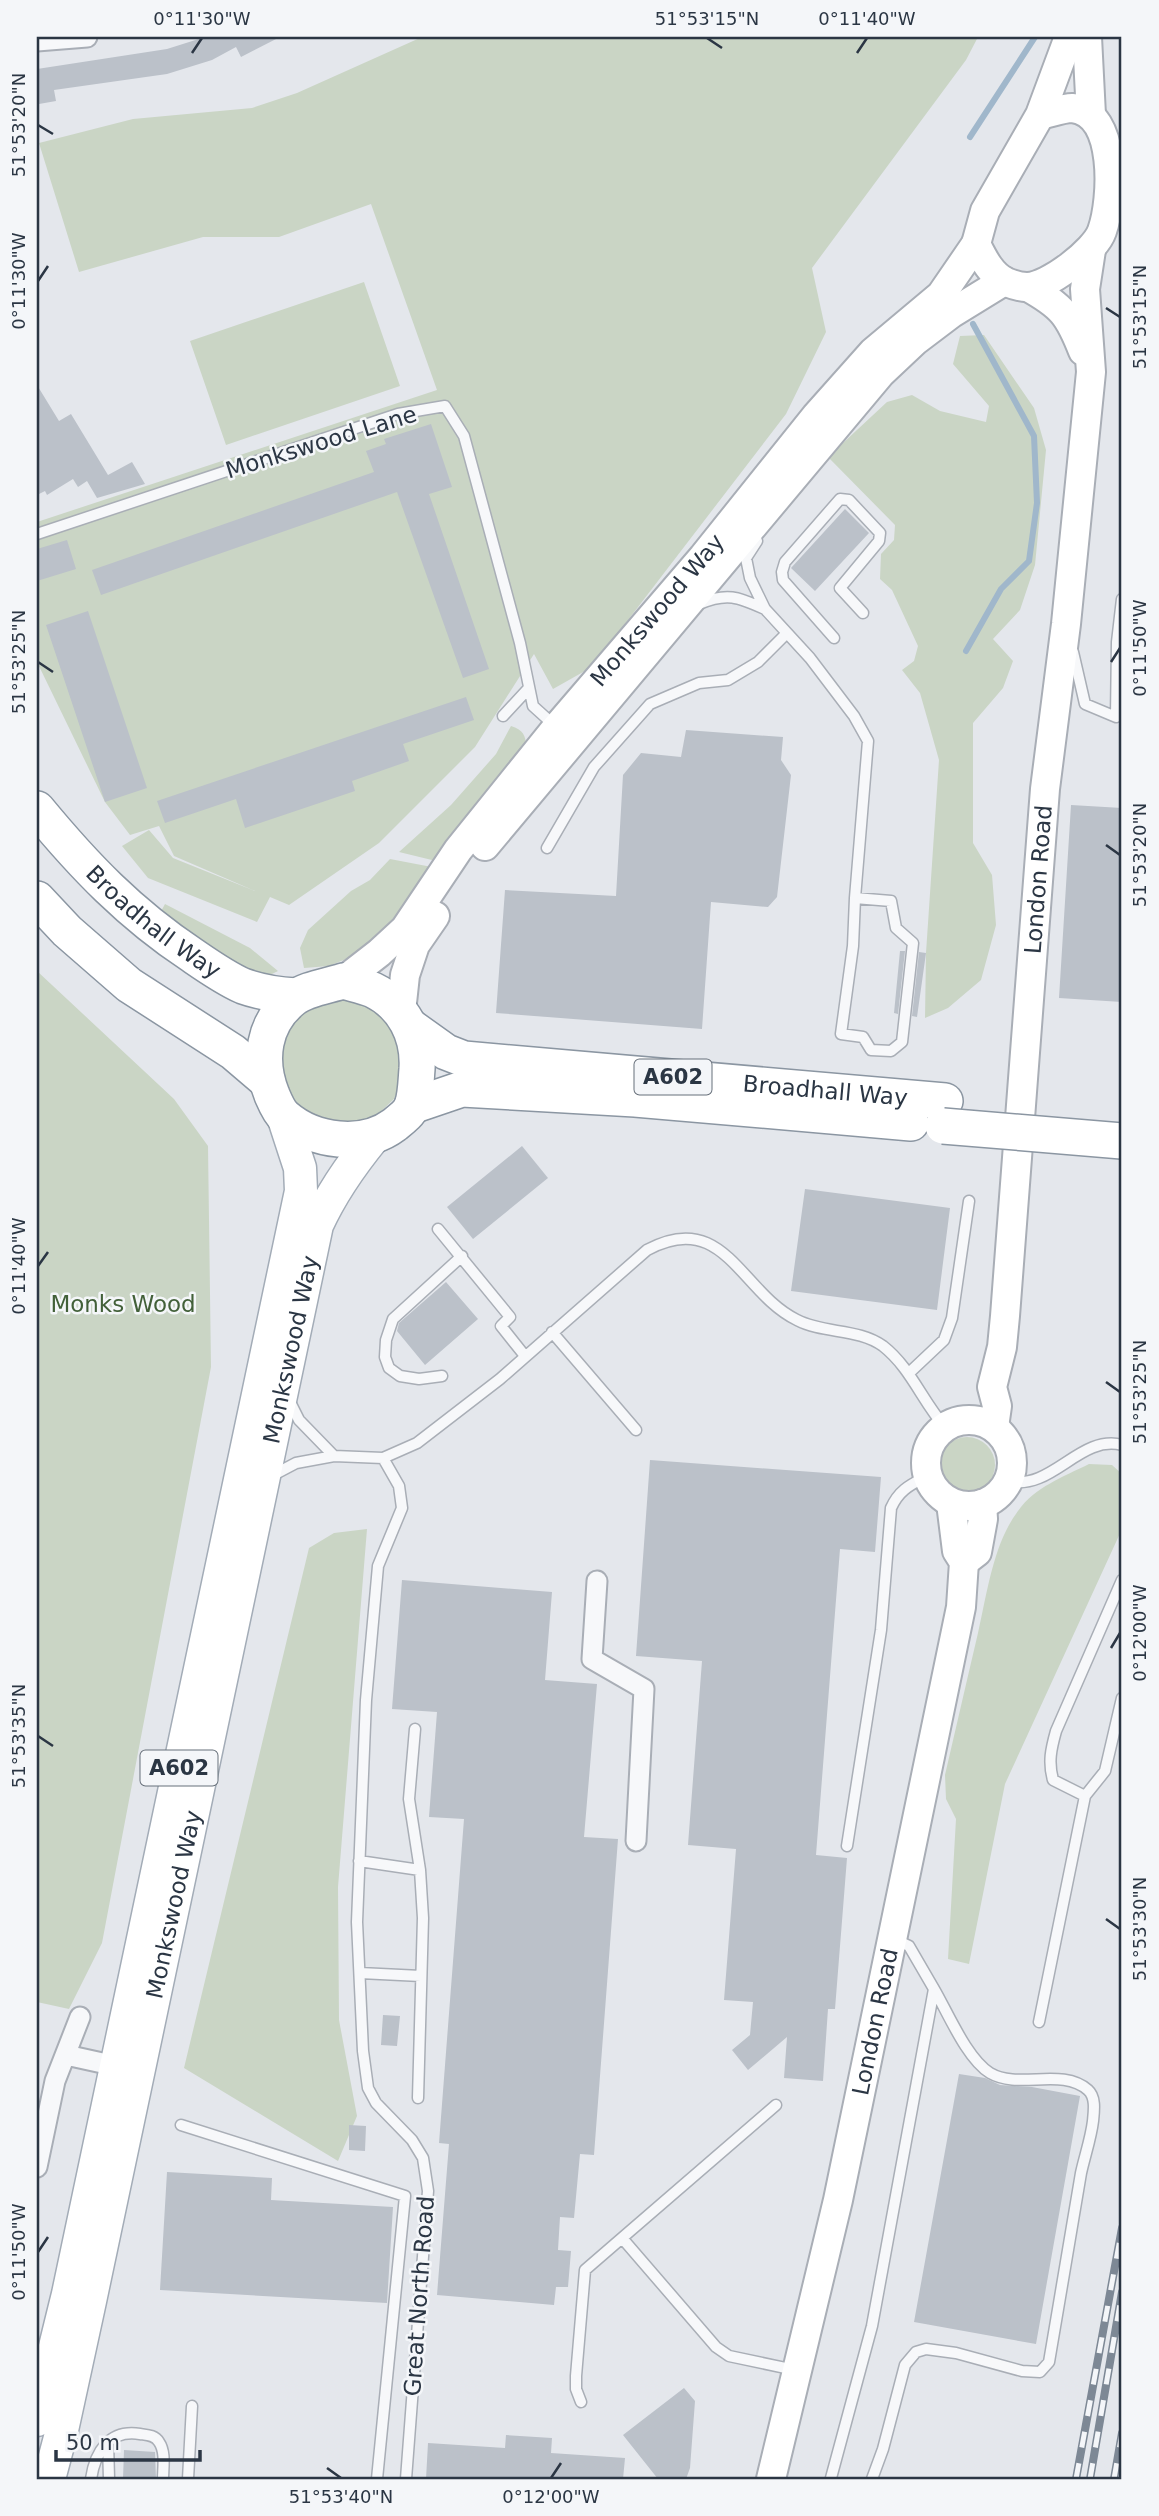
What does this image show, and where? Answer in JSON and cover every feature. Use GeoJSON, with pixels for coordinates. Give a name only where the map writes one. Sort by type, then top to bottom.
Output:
{"type":"FeatureCollection","features":[{"type":"Feature","properties":{"kind":"highway","name":"Broadhall Way"},"geometry":{"type":"LineString","coordinates":[[37,809],[79,860],[113,895],[171,941],[243,986],[273,994],[296,996]]}},
{"type":"Feature","properties":{"kind":"highway"},"geometry":{"type":"LineString","coordinates":[[37,900],[67,932],[129,985],[233,1052],[267,1081]]}},
{"type":"Feature","properties":{"kind":"highway"},"geometry":{"type":"LineString","coordinates":[[343,981],[375,991],[406,1020],[418,1052],[412,1106],[403,1117],[373,1137],[330,1138],[302,1128],[283,1116],[267,1081],[263,1051],[269,1029],[278,1013],[296,996],[343,981]]}},
{"type":"Feature","properties":{"kind":"highway","name":"Broadhall Way"},"geometry":{"type":"LineString","coordinates":[[406,1020],[446,1052],[464,1059],[944,1114],[1122,1142]]}},
{"type":"Feature","properties":{"kind":"highway","name":"Broadhall Way"},"geometry":{"type":"LineString","coordinates":[[412,1106],[462,1089],[944,1114],[1122,1117]]}},
{"type":"Feature","properties":{"kind":"main road"},"geometry":{"type":"LineString","coordinates":[[1069,37],[1040,115],[985,211],[976,244],[986,264],[1016,284],[1041,282],[1076,263],[1104,235],[1116,187],[1102,132],[1091,115],[1087,37]]}},
{"type":"Feature","properties":{"kind":"main road"},"geometry":{"type":"LineString","coordinates":[[1040,115],[1072,108],[1091,115]]}},
{"type":"Feature","properties":{"kind":"main road","name":"London Road"},"geometry":{"type":"LineString","coordinates":[[994,1427],[997,1406],[992,1387],[1002,1347],[1005,1316],[1045,789],[1066,624],[1091,372],[1085,289],[1104,235]]}},
{"type":"Feature","properties":{"kind":"main road","name":"Monkswood Way"},"geometry":{"type":"LineString","coordinates":[[343,981],[405,929],[458,850],[558,727],[703,557],[816,416],[873,352],[941,295],[976,244]]}},
{"type":"Feature","properties":{"kind":"main road","name":"Monkswood Way"},"geometry":{"type":"LineString","coordinates":[[406,1020],[405,975],[415,945],[472,861],[890,365],[915,341],[952,313],[1016,284]]}},
{"type":"Feature","properties":{"kind":"main road","name":"London Road"},"geometry":{"type":"LineString","coordinates":[[1016,284],[1052,301],[1072,324],[1091,372]]}},
{"type":"Feature","properties":{"kind":"main road","name":"Monkswood Way"},"geometry":{"type":"LineString","coordinates":[[37,2420],[68,2294],[301,1191],[300,1168],[283,1116]]}},
{"type":"Feature","properties":{"kind":"main road","name":"Monkswood Way"},"geometry":{"type":"LineString","coordinates":[[48,2479],[62,2430],[93,2288],[317,1225],[332,1194],[373,1137]]}},
{"type":"Feature","properties":{"kind":"main road"},"geometry":{"type":"LineString","coordinates":[[952,1424],[971,1420],[994,1427],[1006,1440],[1012,1454],[1009,1481],[1000,1494],[974,1507],[951,1503],[933,1487],[925,1469],[927,1451],[934,1437],[992,1387]]}},
{"type":"Feature","properties":{"kind":"main road","name":"London Road"},"geometry":{"type":"LineString","coordinates":[[772,2479],[838,2200],[961,1607],[964,1562],[957,1551],[951,1503]]}},
{"type":"Feature","properties":{"kind":"main road","name":"London Road"},"geometry":{"type":"LineString","coordinates":[[964,1562],[977,1552],[983,1519],[982,1504]]}},
{"type":"Feature","properties":{"kind":"street"},"geometry":{"type":"LineString","coordinates":[[37,41],[87,37]]}},
{"type":"Feature","properties":{"kind":"street"},"geometry":{"type":"LineString","coordinates":[[597,1581],[592,1659],[644,1689],[636,1841]]}},
{"type":"Feature","properties":{"kind":"street"},"geometry":{"type":"LineString","coordinates":[[37,2165],[55,2081],[80,2017]]}},
{"type":"Feature","properties":{"kind":"street"},"geometry":{"type":"LineString","coordinates":[[66,2056],[116,2066]]}},
{"type":"Feature","properties":{"kind":"lane","name":"Monkswood Lane"},"geometry":{"type":"LineString","coordinates":[[37,534],[398,414],[445,406],[464,436],[520,643],[533,706],[558,727]]}},
{"type":"Feature","properties":{"kind":"lane"},"geometry":{"type":"LineString","coordinates":[[793,480],[746,558],[750,578],[765,609],[810,658],[854,716],[869,741],[855,898],[853,946],[841,1034],[863,1037],[871,1050],[891,1051],[902,1042],[913,943],[896,928],[891,901],[855,898]]}},
{"type":"Feature","properties":{"kind":"lane"},"geometry":{"type":"LineString","coordinates":[[834,638],[783,580],[782,572],[785,562],[840,499],[849,500],[880,533],[879,541],[840,588],[863,613]]}},
{"type":"Feature","properties":{"kind":"lane"},"geometry":{"type":"LineString","coordinates":[[683,611],[712,598],[734,596],[765,609]]}},
{"type":"Feature","properties":{"kind":"lane"},"geometry":{"type":"LineString","coordinates":[[1066,624],[1085,704],[1116,717],[1117,642],[1122,599]]}},
{"type":"Feature","properties":{"kind":"lane"},"geometry":{"type":"LineString","coordinates":[[547,848],[594,767],[650,704],[699,683],[727,680],[758,662],[787,633]]}},
{"type":"Feature","properties":{"kind":"lane"},"geometry":{"type":"LineString","coordinates":[[503,716],[528,689]]}},
{"type":"Feature","properties":{"kind":"lane"},"geometry":{"type":"LineString","coordinates":[[909,1373],[944,1340],[952,1318],[969,1201]]}},
{"type":"Feature","properties":{"kind":"lane"},"geometry":{"type":"LineString","coordinates":[[438,1229],[510,1317],[501,1326],[525,1356]]}},
{"type":"Feature","properties":{"kind":"lane"},"geometry":{"type":"LineString","coordinates":[[261,1489],[277,1473],[296,1463],[334,1456],[383,1458],[417,1443],[500,1379],[647,1250],[662,1242],[681,1239],[702,1241],[718,1247],[777,1309],[811,1326],[863,1336],[882,1345],[952,1424]]}},
{"type":"Feature","properties":{"kind":"lane"},"geometry":{"type":"LineString","coordinates":[[442,1376],[400,1376],[389,1368],[385,1357],[386,1340],[393,1319],[462,1256]]}},
{"type":"Feature","properties":{"kind":"lane"},"geometry":{"type":"LineString","coordinates":[[552,1332],[635,1430]]}},
{"type":"Feature","properties":{"kind":"lane"},"geometry":{"type":"LineString","coordinates":[[282,1388],[299,1420],[334,1456]]}},
{"type":"Feature","properties":{"kind":"lane"},"geometry":{"type":"LineString","coordinates":[[1009,1481],[1028,1483],[1040,1479],[1083,1452],[1105,1444],[1121,1442]]}},
{"type":"Feature","properties":{"kind":"lane","name":"Great North Road"},"geometry":{"type":"LineString","coordinates":[[383,1458],[399,1486],[402,1508],[378,1566],[366,1700],[358,1923],[363,2050],[368,2088],[376,2103],[412,2140],[423,2158],[428,2191],[406,2479]]}},
{"type":"Feature","properties":{"kind":"lane"},"geometry":{"type":"LineString","coordinates":[[847,1846],[881,1630],[891,1508],[902,1490],[927,1476]]}},
{"type":"Feature","properties":{"kind":"lane"},"geometry":{"type":"LineString","coordinates":[[1085,1796],[1053,1780],[1049,1766],[1050,1751],[1056,1731],[1122,1580]]}},
{"type":"Feature","properties":{"kind":"lane"},"geometry":{"type":"LineString","coordinates":[[1039,2022],[1085,1796],[1105,1771],[1122,1698]]}},
{"type":"Feature","properties":{"kind":"lane"},"geometry":{"type":"LineString","coordinates":[[415,1729],[409,1799],[420,1870],[422,1918],[418,2098]]}},
{"type":"Feature","properties":{"kind":"lane"},"geometry":{"type":"LineString","coordinates":[[359,1861],[420,1870]]}},
{"type":"Feature","properties":{"kind":"lane"},"geometry":{"type":"LineString","coordinates":[[872,2479],[883,2449],[905,2365],[916,2352],[926,2349],[956,2353],[1023,2371],[1040,2372],[1049,2362],[1082,2170],[1093,2124],[1094,2101],[1090,2091],[1077,2084],[991,2074],[978,2062],[909,1946],[891,1937]]}},
{"type":"Feature","properties":{"kind":"lane"},"geometry":{"type":"LineString","coordinates":[[360,1973],[421,1976]]}},
{"type":"Feature","properties":{"kind":"lane"},"geometry":{"type":"LineString","coordinates":[[831,2478],[872,2326],[934,1989]]}},
{"type":"Feature","properties":{"kind":"lane"},"geometry":{"type":"LineString","coordinates":[[581,2402],[576,2389],[576,2376],[585,2270],[776,2105]]}},
{"type":"Feature","properties":{"kind":"lane"},"geometry":{"type":"LineString","coordinates":[[181,2125],[405,2196],[377,2479]]}},
{"type":"Feature","properties":{"kind":"lane"},"geometry":{"type":"LineString","coordinates":[[622,2238],[716,2347],[729,2356],[796,2370]]}},
{"type":"Feature","properties":{"kind":"lane"},"geometry":{"type":"LineString","coordinates":[[188,2479],[192,2406]]}},
{"type":"Feature","properties":{"kind":"lane"},"geometry":{"type":"LineString","coordinates":[[91,2479],[96,2456],[112,2437],[127,2432],[151,2435],[158,2439],[163,2450],[163,2479]]}},
{"type":"Feature","properties":{"kind":"lane"},"geometry":{"type":"LineString","coordinates":[[108,2442],[109,2479]]}},
{"type":"Feature","properties":{"kind":"green space"},"geometry":{"type":"Polygon","coordinates":[[[422,37],[978,37],[966,60],[812,268],[826,332],[786,414],[592,667],[553,689],[534,654],[475,747],[379,843],[289,905],[270,897],[257,922],[148,878],[122,846],[149,830],[173,858],[255,891],[174,856],[159,826],[130,835],[105,802],[37,662],[37,522],[437,390],[371,204],[279,237],[203,237],[79,272],[39,143],[133,119],[252,108],[297,93],[422,37]]]}},
{"type":"Feature","properties":{"kind":"green space"},"geometry":{"type":"Polygon","coordinates":[[[364,282],[400,386],[226,445],[190,341],[364,282]]]}},
{"type":"Feature","properties":{"kind":"green space"},"geometry":{"type":"Polygon","coordinates":[[[984,335],[1034,408],[1046,450],[1035,565],[1020,610],[993,639],[1013,661],[1003,688],[973,723],[973,843],[992,875],[996,925],[981,980],[948,1008],[925,1018],[926,953],[939,760],[920,693],[902,670],[914,661],[918,646],[892,590],[880,579],[881,554],[894,540],[895,525],[828,457],[887,402],[912,395],[940,411],[986,422],[989,406],[953,364],[960,336],[984,335]]]}},
{"type":"Feature","properties":{"kind":"green space"},"geometry":{"type":"Polygon","coordinates":[[[511,726],[523,734],[526,747],[436,861],[399,852],[451,805],[496,754],[511,726]]]}},
{"type":"Feature","properties":{"kind":"green space"},"geometry":{"type":"Polygon","coordinates":[[[390,859],[437,868],[373,948],[329,966],[304,968],[300,948],[308,930],[351,891],[370,880],[390,859]]]}},
{"type":"Feature","properties":{"kind":"green space"},"geometry":{"type":"Polygon","coordinates":[[[165,904],[250,948],[278,971],[264,978],[242,975],[158,917],[165,904]]]}},
{"type":"Feature","properties":{"kind":"green space","name":"Monks Wood"},"geometry":{"type":"Polygon","coordinates":[[[37,971],[174,1099],[208,1146],[211,1367],[102,1943],[69,2009],[37,2002],[37,971]]]}},
{"type":"Feature","properties":{"kind":"green space"},"geometry":{"type":"Polygon","coordinates":[[[358,998],[392,1021],[405,1074],[394,1099],[375,1117],[363,1123],[336,1126],[300,1111],[278,1078],[286,1026],[317,1001],[358,998]]]}},
{"type":"Feature","properties":{"kind":"green space"},"geometry":{"type":"Polygon","coordinates":[[[961,1437],[973,1437],[983,1441],[991,1449],[995,1465],[991,1481],[983,1489],[973,1493],[961,1493],[951,1489],[943,1481],[939,1471],[939,1459],[943,1449],[951,1441],[961,1437]]]}},
{"type":"Feature","properties":{"kind":"green space"},"geometry":{"type":"Polygon","coordinates":[[[1089,1464],[1112,1465],[1122,1474],[1122,1529],[1005,1784],[969,1964],[948,1959],[956,1819],[946,1799],[945,1775],[992,1570],[1002,1538],[1025,1503],[1050,1483],[1089,1464]]]}},
{"type":"Feature","properties":{"kind":"green space"},"geometry":{"type":"Polygon","coordinates":[[[367,1529],[338,1887],[339,2020],[357,2116],[338,2161],[184,2068],[309,1548],[334,1533],[367,1529]]]}},
{"type":"Feature","properties":{"kind":"building"},"geometry":{"type":"Polygon","coordinates":[[[205,37],[280,37],[241,57],[236,47],[212,60],[167,74],[54,90],[56,101],[39,104],[37,69],[167,49],[205,37]]]}},
{"type":"Feature","properties":{"kind":"building"},"geometry":{"type":"Polygon","coordinates":[[[37,385],[59,421],[71,414],[108,475],[132,462],[145,484],[97,498],[87,481],[78,487],[73,479],[47,495],[45,491],[37,495],[37,385]]]}},
{"type":"Feature","properties":{"kind":"building"},"geometry":{"type":"Polygon","coordinates":[[[431,424],[452,487],[429,494],[489,669],[463,678],[397,492],[101,595],[92,570],[374,472],[366,451],[386,444],[384,439],[431,424]]]}},
{"type":"Feature","properties":{"kind":"building"},"geometry":{"type":"Polygon","coordinates":[[[845,509],[869,533],[815,591],[791,568],[845,509]]]}},
{"type":"Feature","properties":{"kind":"building"},"geometry":{"type":"Polygon","coordinates":[[[67,540],[76,569],[37,581],[37,549],[67,540]]]}},
{"type":"Feature","properties":{"kind":"building"},"geometry":{"type":"Polygon","coordinates":[[[88,611],[147,788],[105,802],[46,625],[88,611]]]}},
{"type":"Feature","properties":{"kind":"building"},"geometry":{"type":"Polygon","coordinates":[[[466,697],[474,720],[403,744],[409,761],[352,781],[355,791],[245,828],[236,799],[165,823],[157,801],[466,697]]]}},
{"type":"Feature","properties":{"kind":"building"},"geometry":{"type":"Polygon","coordinates":[[[686,730],[783,737],[781,760],[791,775],[777,897],[768,907],[711,902],[702,1029],[496,1013],[505,890],[616,896],[623,775],[641,753],[681,757],[686,730]]]}},
{"type":"Feature","properties":{"kind":"building"},"geometry":{"type":"Polygon","coordinates":[[[1071,805],[1122,808],[1122,1002],[1059,998],[1071,805]]]}},
{"type":"Feature","properties":{"kind":"building"},"geometry":{"type":"Polygon","coordinates":[[[900,951],[905,951],[898,1014],[894,1013],[900,951]]]}},
{"type":"Feature","properties":{"kind":"building"},"geometry":{"type":"Polygon","coordinates":[[[919,952],[926,953],[917,1017],[912,1016],[919,952]]]}},
{"type":"Feature","properties":{"kind":"building"},"geometry":{"type":"Polygon","coordinates":[[[522,1146],[548,1178],[473,1239],[447,1207],[522,1146]]]}},
{"type":"Feature","properties":{"kind":"building"},"geometry":{"type":"Polygon","coordinates":[[[805,1189],[950,1208],[937,1310],[791,1291],[805,1189]]]}},
{"type":"Feature","properties":{"kind":"building"},"geometry":{"type":"Polygon","coordinates":[[[446,1282],[478,1319],[425,1365],[397,1331],[399,1323],[446,1282]]]}},
{"type":"Feature","properties":{"kind":"building"},"geometry":{"type":"Polygon","coordinates":[[[650,1460],[881,1477],[875,1552],[840,1549],[816,1855],[847,1858],[835,2009],[828,2009],[823,2081],[784,2078],[787,2037],[748,2070],[732,2050],[750,2035],[753,2002],[724,2000],[736,1849],[688,1845],[702,1661],[636,1656],[650,1460]]]}},
{"type":"Feature","properties":{"kind":"building"},"geometry":{"type":"Polygon","coordinates":[[[402,1580],[552,1592],[545,1680],[597,1684],[584,1837],[618,1839],[594,2155],[580,2154],[574,2218],[560,2217],[558,2250],[571,2251],[568,2287],[556,2287],[554,2305],[437,2295],[449,2144],[439,2143],[464,1819],[429,1817],[437,1712],[392,1709],[402,1580]]]}},
{"type":"Feature","properties":{"kind":"building"},"geometry":{"type":"Polygon","coordinates":[[[383,2015],[400,2016],[397,2046],[381,2045],[383,2015]]]}},
{"type":"Feature","properties":{"kind":"building"},"geometry":{"type":"Polygon","coordinates":[[[959,2074],[985,2078],[1000,2085],[1032,2087],[1080,2096],[1036,2344],[914,2322],[959,2074]]]}},
{"type":"Feature","properties":{"kind":"building"},"geometry":{"type":"Polygon","coordinates":[[[349,2125],[366,2126],[365,2151],[349,2150],[349,2125]]]}},
{"type":"Feature","properties":{"kind":"building"},"geometry":{"type":"Polygon","coordinates":[[[167,2172],[272,2178],[271,2200],[393,2207],[387,2303],[160,2290],[167,2172]]]}},
{"type":"Feature","properties":{"kind":"building"},"geometry":{"type":"Polygon","coordinates":[[[684,2388],[695,2401],[690,2468],[686,2479],[658,2479],[623,2435],[684,2388]]]}},
{"type":"Feature","properties":{"kind":"building"},"geometry":{"type":"Polygon","coordinates":[[[506,2435],[552,2438],[551,2453],[625,2458],[623,2479],[426,2479],[428,2443],[505,2448],[506,2435]]]}},
{"type":"Feature","properties":{"kind":"building"},"geometry":{"type":"Polygon","coordinates":[[[124,2450],[155,2452],[156,2479],[123,2479],[124,2450]]]}},
{"type":"Feature","properties":{"kind":"waterway"},"geometry":{"type":"LineString","coordinates":[[970,137],[1035,37]]}},
{"type":"Feature","properties":{"kind":"waterway"},"geometry":{"type":"LineString","coordinates":[[966,651],[1001,589],[1029,561],[1037,503],[1034,436],[973,324]]}},
{"type":"Feature","properties":{"kind":"railway"},"geometry":{"type":"LineString","coordinates":[[1076,2479],[1122,2228]]}},
{"type":"Feature","properties":{"kind":"railway"},"geometry":{"type":"LineString","coordinates":[[1090,2479],[1122,2292]]}},
{"type":"Feature","properties":{"kind":"railway"},"geometry":{"type":"LineString","coordinates":[[1114,2479],[1122,2433]]}}]}
